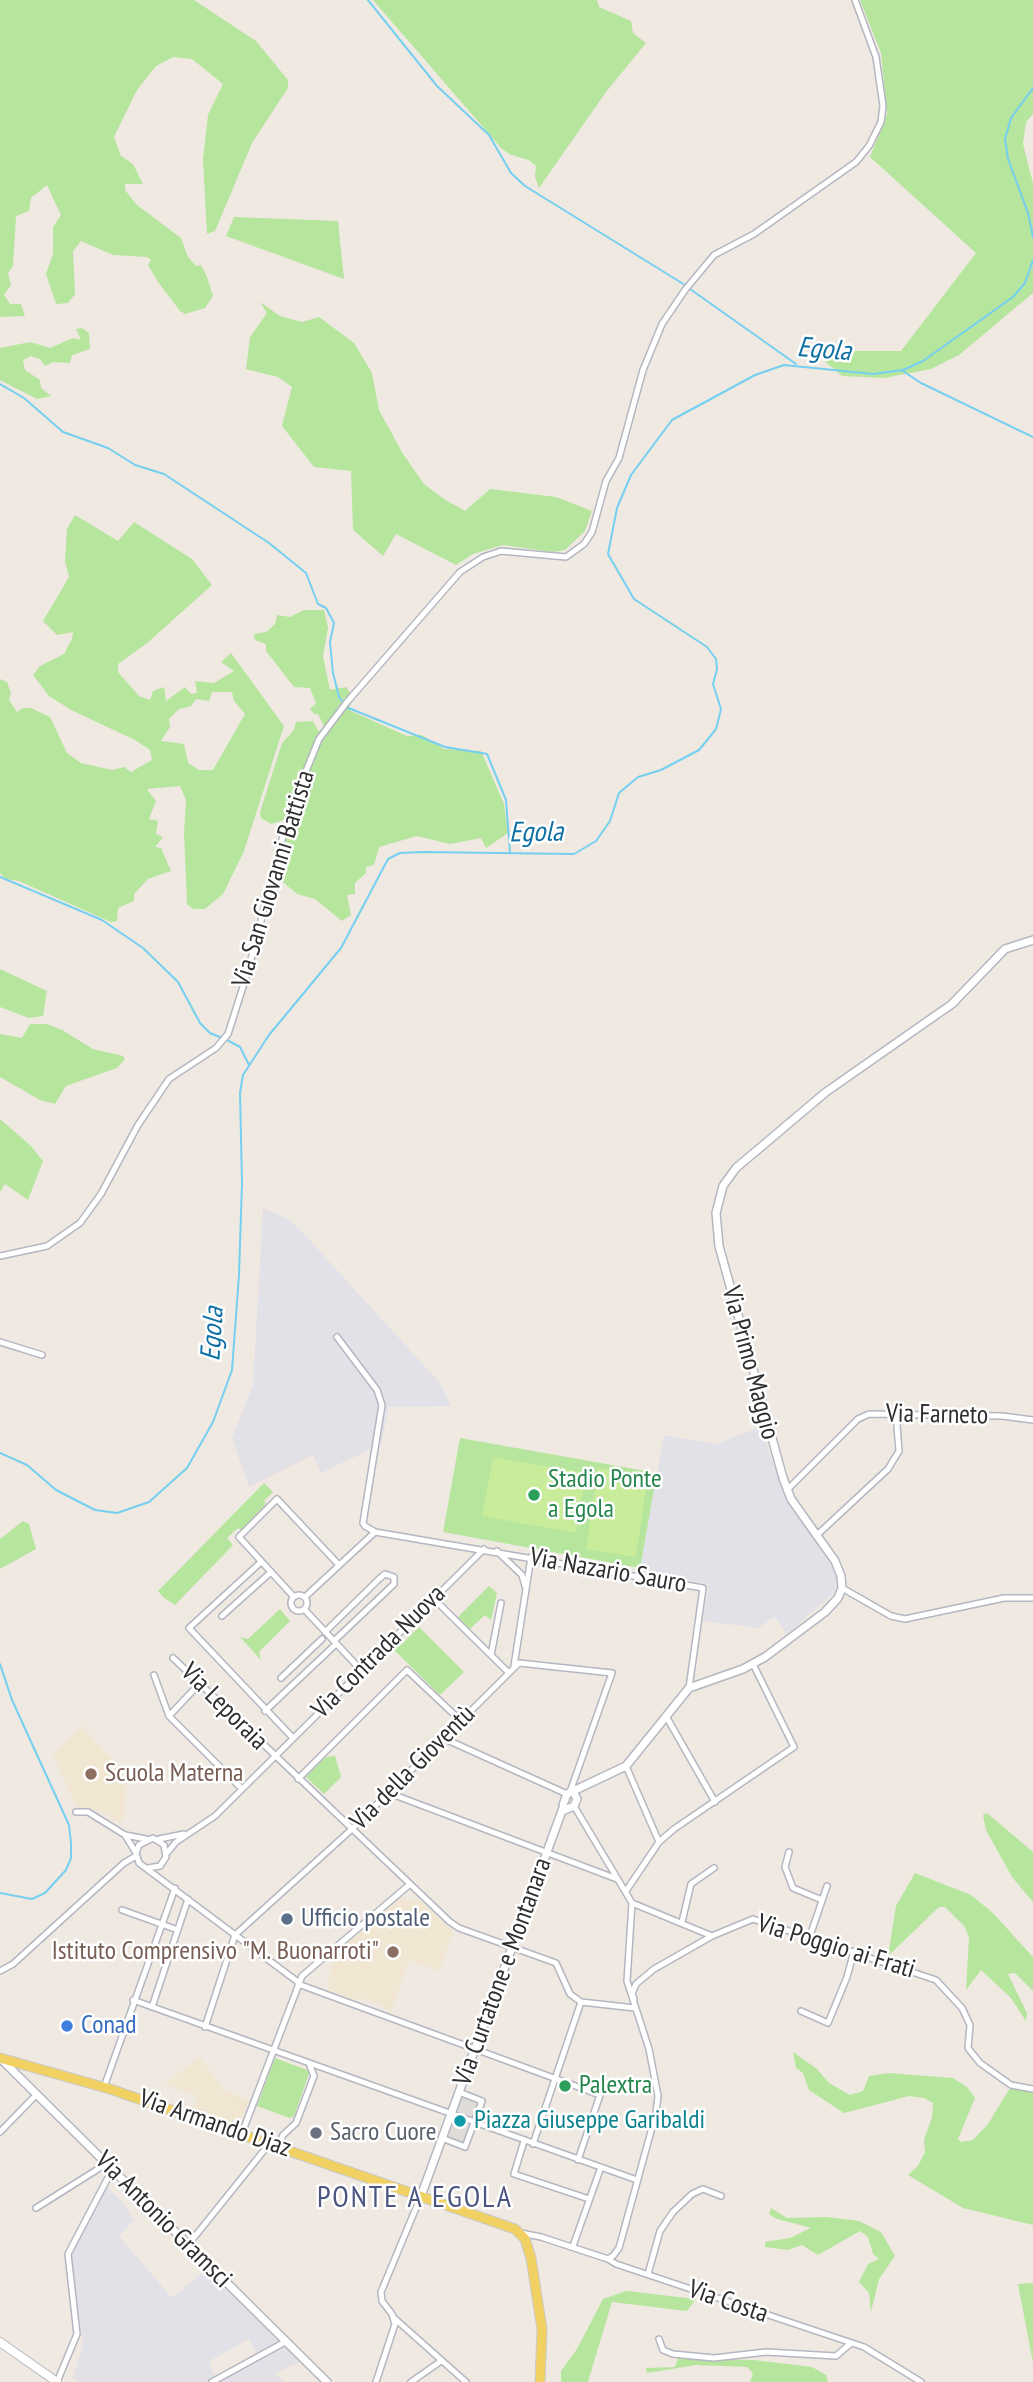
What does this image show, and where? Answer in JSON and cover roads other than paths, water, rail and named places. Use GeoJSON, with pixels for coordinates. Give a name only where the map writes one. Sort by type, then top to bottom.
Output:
{"type":"FeatureCollection","features":[{"type":"Feature","properties":{"kind":"main road","name":"Via Armando Diaz"},"geometry":{"type":"LineString","coordinates":[[0,2059],[104,2087],[242,2133],[507,2225],[521,2234]]}},
{"type":"Feature","properties":{"kind":"main road"},"geometry":{"type":"LineString","coordinates":[[521,2234],[529,2248],[541,2323],[541,2382]]}},
{"type":"Feature","properties":{"kind":"main road"},"geometry":{"type":"LineString","coordinates":[[0,2342],[57,2382]]}},
{"type":"Feature","properties":{"kind":"street","name":"Via San Giovanni Battista"},"geometry":{"type":"LineString","coordinates":[[0,1256],[47,1246],[79,1223],[101,1194],[138,1125],[169,1079],[226,1035],[248,971],[272,874],[297,793],[319,739],[347,702],[460,572],[483,557],[501,551],[566,557],[584,544],[592,532],[606,481],[619,458],[643,369],[662,324],[685,290],[714,255],[754,234],[856,162],[869,146],[881,122],[883,106],[876,57],[855,0]]}},
{"type":"Feature","properties":{"kind":"street","name":"Via Primo Maggio"},"geometry":{"type":"LineString","coordinates":[[842,1588],[839,1569],[787,1490],[719,1245],[716,1206],[723,1185],[736,1168],[823,1094],[953,1004],[1005,949],[1013,944],[1033,940]]}},
{"type":"Feature","properties":{"kind":"street"},"geometry":{"type":"LineString","coordinates":[[337,1337],[377,1390],[382,1405],[363,1523],[375,1532],[305,1597],[295,1597],[239,1537],[277,1499],[339,1565]]}},
{"type":"Feature","properties":{"kind":"street"},"geometry":{"type":"LineString","coordinates":[[0,1342],[41,1355]]}},
{"type":"Feature","properties":{"kind":"street"},"geometry":{"type":"LineString","coordinates":[[817,1535],[888,1469],[899,1451],[896,1413]]}},
{"type":"Feature","properties":{"kind":"street","name":"Via Farneto"},"geometry":{"type":"LineString","coordinates":[[787,1490],[858,1419],[869,1414],[1002,1416],[1033,1420]]}},
{"type":"Feature","properties":{"kind":"street","name":"Via Nazario Sauro"},"geometry":{"type":"LineString","coordinates":[[375,1532],[703,1588],[689,1688]]}},
{"type":"Feature","properties":{"kind":"street","name":"Via Contrada Nuova"},"geometry":{"type":"LineString","coordinates":[[274,1757],[484,1549]]}},
{"type":"Feature","properties":{"kind":"street","name":"Via Nazario Sauro"},"geometry":{"type":"LineString","coordinates":[[497,1551],[522,1575],[526,1588]]}},
{"type":"Feature","properties":{"kind":"street"},"geometry":{"type":"LineString","coordinates":[[521,2234],[572,2246],[608,2259],[619,2248],[658,2096],[649,2049],[627,1981],[632,1902],[569,1808],[612,1674],[525,1662],[514,1666],[531,1557]]}},
{"type":"Feature","properties":{"kind":"street"},"geometry":{"type":"LineString","coordinates":[[261,1562],[189,1628],[293,1738]]}},
{"type":"Feature","properties":{"kind":"street"},"geometry":{"type":"LineString","coordinates":[[222,1616],[271,1572]]}},
{"type":"Feature","properties":{"kind":"street"},"geometry":{"type":"LineString","coordinates":[[265,1711],[394,1584],[394,1577],[385,1574],[325,1632]]}},
{"type":"Feature","properties":{"kind":"street"},"geometry":{"type":"LineString","coordinates":[[572,1793],[626,1766],[689,1688],[753,1664],[825,1612],[838,1598],[842,1588],[891,1616],[905,1619],[1004,1598],[1033,1598]]}},
{"type":"Feature","properties":{"kind":"street"},"geometry":{"type":"LineString","coordinates":[[232,1589],[241,1599]]}},
{"type":"Feature","properties":{"kind":"street"},"geometry":{"type":"LineString","coordinates":[[295,1597],[292,1608],[298,1612],[305,1610]]}},
{"type":"Feature","properties":{"kind":"street"},"geometry":{"type":"LineString","coordinates":[[305,1597],[308,1602],[305,1610]]}},
{"type":"Feature","properties":{"kind":"street"},"geometry":{"type":"LineString","coordinates":[[433,1598],[508,1672]]}},
{"type":"Feature","properties":{"kind":"street"},"geometry":{"type":"LineString","coordinates":[[491,1655],[501,1603]]}},
{"type":"Feature","properties":{"kind":"street"},"geometry":{"type":"LineString","coordinates":[[305,1610],[360,1669]]}},
{"type":"Feature","properties":{"kind":"street"},"geometry":{"type":"LineString","coordinates":[[281,1678],[322,1639]]}},
{"type":"Feature","properties":{"kind":"street","name":"Via Leporaia"},"geometry":{"type":"LineString","coordinates":[[173,1658],[450,1922],[459,1928],[556,1963],[570,1994],[581,2002]]}},
{"type":"Feature","properties":{"kind":"street"},"geometry":{"type":"LineString","coordinates":[[298,1662],[307,1671]]}},
{"type":"Feature","properties":{"kind":"street"},"geometry":{"type":"LineString","coordinates":[[626,1891],[659,1842],[794,1747],[753,1664]]}},
{"type":"Feature","properties":{"kind":"street","name":"Via della Gioventù"},"geometry":{"type":"LineString","coordinates":[[235,1935],[352,1829],[514,1666]]}},
{"type":"Feature","properties":{"kind":"street"},"geometry":{"type":"LineString","coordinates":[[298,1779],[407,1670],[460,1720]]}},
{"type":"Feature","properties":{"kind":"street"},"geometry":{"type":"LineString","coordinates":[[155,1675],[169,1716],[242,1789]]}},
{"type":"Feature","properties":{"kind":"street"},"geometry":{"type":"LineString","coordinates":[[169,1716],[200,1683]]}},
{"type":"Feature","properties":{"kind":"street"},"geometry":{"type":"LineString","coordinates":[[666,1716],[715,1802]]}},
{"type":"Feature","properties":{"kind":"street"},"geometry":{"type":"LineString","coordinates":[[443,1738],[572,1793]]}},
{"type":"Feature","properties":{"kind":"street","name":"Via Leporaia"},"geometry":{"type":"LineString","coordinates":[[193,1831],[215,1816],[274,1757]]}},
{"type":"Feature","properties":{"kind":"street"},"geometry":{"type":"LineString","coordinates":[[626,1766],[659,1842]]}},
{"type":"Feature","properties":{"kind":"street"},"geometry":{"type":"LineString","coordinates":[[389,1793],[617,1879]]}},
{"type":"Feature","properties":{"kind":"street"},"geometry":{"type":"LineString","coordinates":[[569,1808],[572,1793]]}},
{"type":"Feature","properties":{"kind":"street","name":"Via Curtatone e Montanara"},"geometry":{"type":"LineString","coordinates":[[421,2196],[555,1829],[569,1808]]}},
{"type":"Feature","properties":{"kind":"street"},"geometry":{"type":"LineString","coordinates":[[76,1812],[88,1811],[125,1835],[146,1839],[193,1831]]}},
{"type":"Feature","properties":{"kind":"street"},"geometry":{"type":"LineString","coordinates":[[160,1877],[167,1853],[176,1842],[193,1831]]}},
{"type":"Feature","properties":{"kind":"street"},"geometry":{"type":"LineString","coordinates":[[125,1835],[136,1855],[148,1868],[298,1983],[600,2095],[578,2160]]}},
{"type":"Feature","properties":{"kind":"street"},"geometry":{"type":"LineString","coordinates":[[0,1971],[13,1964],[136,1855],[139,1845],[146,1839]]}},
{"type":"Feature","properties":{"kind":"street"},"geometry":{"type":"LineString","coordinates":[[157,1839],[164,1845],[167,1853]]}},
{"type":"Feature","properties":{"kind":"street"},"geometry":{"type":"LineString","coordinates":[[789,1852],[785,1867],[793,1888],[822,1900]]}},
{"type":"Feature","properties":{"kind":"street"},"geometry":{"type":"LineString","coordinates":[[148,1868],[156,1868],[164,1863]]}},
{"type":"Feature","properties":{"kind":"street"},"geometry":{"type":"LineString","coordinates":[[682,1922],[691,1884],[714,1868]]}},
{"type":"Feature","properties":{"kind":"street"},"geometry":{"type":"LineString","coordinates":[[242,2133],[298,1983],[410,1885]]}},
{"type":"Feature","properties":{"kind":"street"},"geometry":{"type":"LineString","coordinates":[[810,1936],[827,1886]]}},
{"type":"Feature","properties":{"kind":"street"},"geometry":{"type":"LineString","coordinates":[[104,2087],[175,1888]]}},
{"type":"Feature","properties":{"kind":"street"},"geometry":{"type":"LineString","coordinates":[[152,2007],[188,1899]]}},
{"type":"Feature","properties":{"kind":"street"},"geometry":{"type":"LineString","coordinates":[[632,1902],[712,1936]]}},
{"type":"Feature","properties":{"kind":"street"},"geometry":{"type":"LineString","coordinates":[[122,1910],[178,1930]]}},
{"type":"Feature","properties":{"kind":"street","name":"Via Poggio ai Frati"},"geometry":{"type":"LineString","coordinates":[[640,2024],[641,2014],[632,1994],[636,1984],[654,1969],[712,1936],[752,1919],[810,1936],[936,1980],[962,2008],[970,2025],[968,2048],[980,2063],[1011,2084],[1033,2089]]}},
{"type":"Feature","properties":{"kind":"street"},"geometry":{"type":"LineString","coordinates":[[205,2027],[235,1935]]}},
{"type":"Feature","properties":{"kind":"street"},"geometry":{"type":"LineString","coordinates":[[801,2011],[828,2023],[847,1977],[853,1951]]}},
{"type":"Feature","properties":{"kind":"street"},"geometry":{"type":"LineString","coordinates":[[133,2000],[637,2180]]}},
{"type":"Feature","properties":{"kind":"street"},"geometry":{"type":"LineString","coordinates":[[533,2144],[581,2002],[635,2008]]}},
{"type":"Feature","properties":{"kind":"street","name":"Via Antonio Gramsci"},"geometry":{"type":"LineString","coordinates":[[0,2059],[16,2070],[36,2095],[327,2382]]}},
{"type":"Feature","properties":{"kind":"street"},"geometry":{"type":"LineString","coordinates":[[12,2062],[27,2084]]}},
{"type":"Feature","properties":{"kind":"street"},"geometry":{"type":"LineString","coordinates":[[188,2245],[274,2144],[296,2123],[314,2076],[310,2065]]}},
{"type":"Feature","properties":{"kind":"street"},"geometry":{"type":"LineString","coordinates":[[27,2084],[30,2071],[43,2070]]}},
{"type":"Feature","properties":{"kind":"street"},"geometry":{"type":"LineString","coordinates":[[442,2138],[465,2147],[474,2123],[482,2101],[459,2092]]}},
{"type":"Feature","properties":{"kind":"street"},"geometry":{"type":"LineString","coordinates":[[0,2132],[36,2095]]}},
{"type":"Feature","properties":{"kind":"street"},"geometry":{"type":"LineString","coordinates":[[0,2118],[7,2125]]}},
{"type":"Feature","properties":{"kind":"street"},"geometry":{"type":"LineString","coordinates":[[524,2141],[513,2174],[589,2199]]}},
{"type":"Feature","properties":{"kind":"street"},"geometry":{"type":"LineString","coordinates":[[36,2208],[106,2164]]}},
{"type":"Feature","properties":{"kind":"street"},"geometry":{"type":"LineString","coordinates":[[572,2246],[600,2167]]}},
{"type":"Feature","properties":{"kind":"street"},"geometry":{"type":"LineString","coordinates":[[57,2382],[77,2334],[68,2254],[112,2170]]}},
{"type":"Feature","properties":{"kind":"street"},"geometry":{"type":"LineString","coordinates":[[648,2274],[660,2231],[673,2212],[692,2194],[704,2189],[721,2196]]}},
{"type":"Feature","properties":{"kind":"street"},"geometry":{"type":"LineString","coordinates":[[421,2196],[381,2292],[382,2301],[393,2317],[466,2382]]}},
{"type":"Feature","properties":{"kind":"street","name":"Via Costa"},"geometry":{"type":"LineString","coordinates":[[608,2259],[616,2264],[868,2349],[921,2382]]}},
{"type":"Feature","properties":{"kind":"street"},"geometry":{"type":"LineString","coordinates":[[376,2382],[394,2326],[393,2317]]}},
{"type":"Feature","properties":{"kind":"street","name":"Via Costa"},"geometry":{"type":"LineString","coordinates":[[659,2339],[663,2350],[673,2354],[713,2358],[766,2352],[836,2356],[850,2344]]}},
{"type":"Feature","properties":{"kind":"street"},"geometry":{"type":"LineString","coordinates":[[212,2382],[285,2342]]}},
{"type":"Feature","properties":{"kind":"street"},"geometry":{"type":"LineString","coordinates":[[411,2382],[441,2361]]}},
{"type":"Feature","properties":{"kind":"waterway"},"geometry":{"type":"LineString","coordinates":[[368,0],[437,86],[489,135],[511,173],[525,186],[685,285]]}},
{"type":"Feature","properties":{"kind":"waterway","name":"Egola"},"geometry":{"type":"LineString","coordinates":[[1033,88],[1011,118],[1005,139],[1008,159],[1028,213],[1033,237]]}},
{"type":"Feature","properties":{"kind":"waterway","name":"Egola"},"geometry":{"type":"LineString","coordinates":[[0,1453],[27,1465],[56,1490],[95,1510],[117,1513],[149,1502],[187,1468],[213,1422],[232,1370],[239,1275],[242,1183],[240,1093],[243,1075],[269,1035],[341,948],[388,859],[400,853],[423,852],[574,854],[596,841],[610,821],[619,793],[638,777],[661,770],[699,750],[716,729],[721,709],[713,684],[717,669],[716,659],[707,647],[634,599],[608,554],[617,508],[631,475],[672,420],[755,375],[784,365],[873,374],[903,370],[923,361],[1013,297],[1025,283],[1033,260]]}},
{"type":"Feature","properties":{"kind":"waterway"},"geometry":{"type":"LineString","coordinates":[[690,289],[796,364]]}},
{"type":"Feature","properties":{"kind":"waterway"},"geometry":{"type":"LineString","coordinates":[[903,371],[921,383],[1033,437]]}},
{"type":"Feature","properties":{"kind":"waterway"},"geometry":{"type":"LineString","coordinates":[[0,384],[24,398],[63,432],[108,448],[135,465],[164,474],[269,543],[306,573],[318,604],[326,608],[334,623],[330,642],[333,673],[339,697],[346,707],[445,747],[487,754],[506,800],[510,852]]}},
{"type":"Feature","properties":{"kind":"waterway"},"geometry":{"type":"LineString","coordinates":[[0,877],[102,920],[143,948],[178,982],[200,1023],[210,1033],[222,1038]]}},
{"type":"Feature","properties":{"kind":"waterway"},"geometry":{"type":"LineString","coordinates":[[227,1040],[240,1047],[249,1065]]}},
{"type":"Feature","properties":{"kind":"waterway","name":"Egola"},"geometry":{"type":"LineString","coordinates":[[0,1664],[12,1700],[69,1825],[71,1843],[71,1858],[66,1870],[45,1893],[32,1899],[0,1893]]}},
{"type":"Feature","properties":{"kind":"place","name":"Stadio Ponte a Egola"},"geometry":{"type":"Point","coordinates":[534,1495]}},
{"type":"Feature","properties":{"kind":"place","name":"Scuola Materna"},"geometry":{"type":"Point","coordinates":[91,1774]}},
{"type":"Feature","properties":{"kind":"place","name":"Ufficio postale"},"geometry":{"type":"Point","coordinates":[287,1919]}},
{"type":"Feature","properties":{"kind":"place","name":"Istituto Comprensivo \"M. Buonarroti\""},"geometry":{"type":"Point","coordinates":[393,1952]}},
{"type":"Feature","properties":{"kind":"place","name":"Conad"},"geometry":{"type":"Point","coordinates":[67,2026]}},
{"type":"Feature","properties":{"kind":"place","name":"Palextra"},"geometry":{"type":"Point","coordinates":[565,2086]}},
{"type":"Feature","properties":{"kind":"place","name":"Piazza Giuseppe Garibaldi"},"geometry":{"type":"Point","coordinates":[460,2121]}},
{"type":"Feature","properties":{"kind":"place","name":"Sacro Cuore"},"geometry":{"type":"Point","coordinates":[316,2133]}},
{"type":"Feature","properties":{"kind":"district","name":"PONTE A EGOLA"},"geometry":{"type":"Point","coordinates":[415,2198]}}]}
